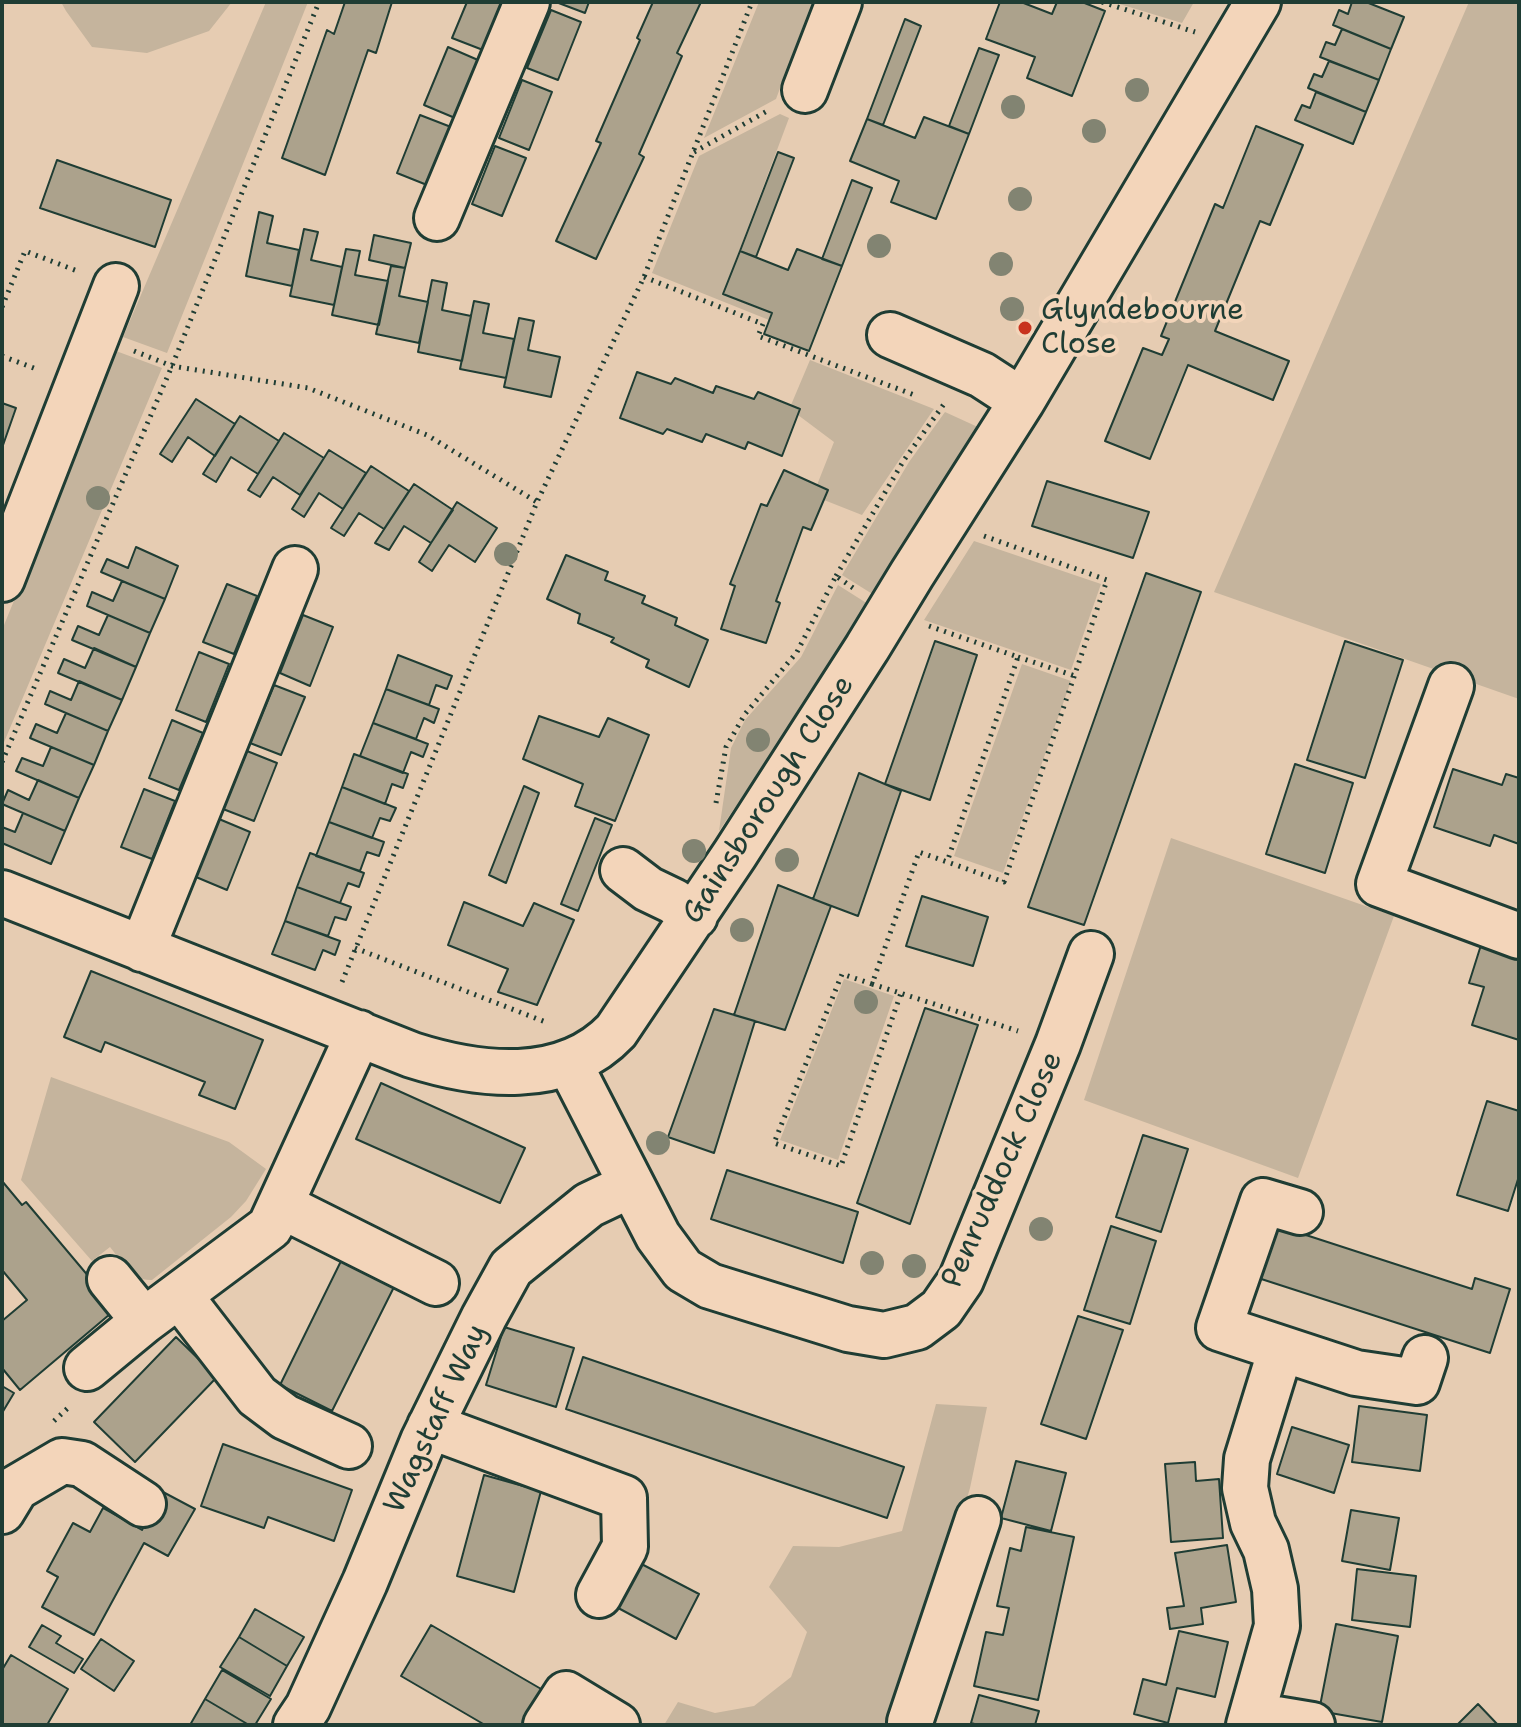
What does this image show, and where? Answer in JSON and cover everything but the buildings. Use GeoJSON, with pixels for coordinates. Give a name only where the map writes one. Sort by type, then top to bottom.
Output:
{"type":"FeatureCollection","features":[{"type":"Feature","properties":{"kind":"street"},"geometry":{"type":"LineString","coordinates":[[437,218],[527,2]]}},
{"type":"Feature","properties":{"kind":"street"},"geometry":{"type":"LineString","coordinates":[[805,90],[839,2]]}},
{"type":"Feature","properties":{"kind":"street","name":"Gainsborough Close"},"geometry":{"type":"LineString","coordinates":[[586,1054],[616,1031],[695,916],[859,661],[1012,418],[1258,2]]}},
{"type":"Feature","properties":{"kind":"street"},"geometry":{"type":"LineString","coordinates":[[2,579],[116,286]]}},
{"type":"Feature","properties":{"kind":"street"},"geometry":{"type":"LineString","coordinates":[[890,335],[982,375],[1012,418]]}},
{"type":"Feature","properties":{"kind":"street"},"geometry":{"type":"LineString","coordinates":[[142,949],[295,569]]}},
{"type":"Feature","properties":{"kind":"street"},"geometry":{"type":"LineString","coordinates":[[1451,686],[1379,884],[1519,936]]}},
{"type":"Feature","properties":{"kind":"street"},"geometry":{"type":"LineString","coordinates":[[623,870],[648,889],[695,916]]}},
{"type":"Feature","properties":{"kind":"street"},"geometry":{"type":"LineString","coordinates":[[2,893],[446,1066],[510,1072],[542,1069],[586,1054]]}},
{"type":"Feature","properties":{"kind":"street","name":"Penruddock Close"},"geometry":{"type":"LineString","coordinates":[[586,1054],[631,1185],[658,1236],[683,1270],[710,1286],[848,1329],[884,1335],[917,1327],[941,1309],[961,1280],[1058,1044],[1091,954]]}},
{"type":"Feature","properties":{"kind":"street"},"geometry":{"type":"LineString","coordinates":[[87,1368],[144,1321],[270,1227],[342,1027]]}},
{"type":"Feature","properties":{"kind":"street","name":"Wagstaff Way"},"geometry":{"type":"LineString","coordinates":[[313,1719],[365,1582],[430,1426],[511,1268],[589,1205],[631,1185]]}},
{"type":"Feature","properties":{"kind":"street"},"geometry":{"type":"LineString","coordinates":[[1300,1212],[1263,1201],[1219,1328],[1356,1373],[1417,1382],[1425,1358]]}},
{"type":"Feature","properties":{"kind":"street"},"geometry":{"type":"LineString","coordinates":[[280,1205],[436,1283]]}},
{"type":"Feature","properties":{"kind":"street"},"geometry":{"type":"LineString","coordinates":[[110,1279],[144,1321]]}},
{"type":"Feature","properties":{"kind":"street"},"geometry":{"type":"LineString","coordinates":[[179,1295],[257,1396],[285,1417],[349,1446]]}},
{"type":"Feature","properties":{"kind":"street"},"geometry":{"type":"LineString","coordinates":[[1281,1349],[1247,1459],[1245,1488],[1253,1523],[1266,1550],[1275,1589],[1277,1626],[1251,1720],[1312,1725]]}},
{"type":"Feature","properties":{"kind":"street"},"geometry":{"type":"LineString","coordinates":[[430,1426],[624,1498],[625,1547],[599,1595]]}},
{"type":"Feature","properties":{"kind":"street"},"geometry":{"type":"LineString","coordinates":[[9,1500],[62,1461],[82,1464],[143,1504]]}},
{"type":"Feature","properties":{"kind":"street"},"geometry":{"type":"LineString","coordinates":[[910,1725],[978,1519]]}},
{"type":"Feature","properties":{"kind":"street"},"geometry":{"type":"LineString","coordinates":[[546,1725],[566,1694],[617,1725]]}},
{"type":"Feature","properties":{"kind":"path"},"geometry":{"type":"LineString","coordinates":[[2,762],[172,366],[319,2]]}},
{"type":"Feature","properties":{"kind":"path"},"geometry":{"type":"LineString","coordinates":[[342,1027],[355,948],[537,502],[644,277],[752,2]]}},
{"type":"Feature","properties":{"kind":"path"},"geometry":{"type":"LineString","coordinates":[[1102,2],[1233,47]]}},
{"type":"Feature","properties":{"kind":"path"},"geometry":{"type":"LineString","coordinates":[[691,153],[805,90]]}},
{"type":"Feature","properties":{"kind":"path"},"geometry":{"type":"LineString","coordinates":[[2,307],[25,251],[116,286]]}},
{"type":"Feature","properties":{"kind":"path"},"geometry":{"type":"LineString","coordinates":[[644,277],[763,324],[758,336],[942,406],[1012,418]]}},
{"type":"Feature","properties":{"kind":"path"},"geometry":{"type":"LineString","coordinates":[[96,337],[172,366],[308,388],[427,435],[537,502]]}},
{"type":"Feature","properties":{"kind":"path"},"geometry":{"type":"LineString","coordinates":[[836,576],[904,460],[969,369]]}},
{"type":"Feature","properties":{"kind":"path"},"geometry":{"type":"LineString","coordinates":[[872,984],[919,852],[1004,882],[1107,580],[945,522]]}},
{"type":"Feature","properties":{"kind":"path"},"geometry":{"type":"LineString","coordinates":[[1018,657],[1075,676]]}},
{"type":"Feature","properties":{"kind":"path"},"geometry":{"type":"LineString","coordinates":[[355,948],[586,1054]]}},
{"type":"Feature","properties":{"kind":"path"},"geometry":{"type":"LineString","coordinates":[[901,993],[841,1166],[774,1143],[842,974],[872,984],[901,993],[1058,1044]]}},
{"type":"Feature","properties":{"kind":"shaded area"},"geometry":{"type":"Polygon","coordinates":[[[61,2],[232,2],[209,31],[147,53],[92,47],[61,2]]]}},
{"type":"Feature","properties":{"kind":"shaded area"},"geometry":{"type":"Polygon","coordinates":[[[266,2],[308,2],[167,353],[123,337],[266,2]]]}},
{"type":"Feature","properties":{"kind":"shaded area"},"geometry":{"type":"Polygon","coordinates":[[[759,2],[812,2],[776,99],[704,138],[759,2]]]}},
{"type":"Feature","properties":{"kind":"shaded area"},"geometry":{"type":"Polygon","coordinates":[[[1113,2],[1194,2],[1182,23],[1113,2]]]}},
{"type":"Feature","properties":{"kind":"shaded area"},"geometry":{"type":"Polygon","coordinates":[[[1469,2],[1519,2],[1519,699],[1214,592],[1469,2]]]}},
{"type":"Feature","properties":{"kind":"shaded area"},"geometry":{"type":"Polygon","coordinates":[[[780,114],[789,118],[723,294],[771,314],[769,320],[652,273],[699,156],[780,114]]]}},
{"type":"Feature","properties":{"kind":"shaded area"},"geometry":{"type":"Polygon","coordinates":[[[116,351],[162,368],[2,747],[2,630],[116,351]]]}},
{"type":"Feature","properties":{"kind":"shaded area"},"geometry":{"type":"Polygon","coordinates":[[[810,360],[934,409],[862,515],[824,500],[817,485],[834,442],[798,415],[800,409],[791,405],[810,360]]]}},
{"type":"Feature","properties":{"kind":"shaded area"},"geometry":{"type":"Polygon","coordinates":[[[945,412],[980,428],[874,595],[842,575],[909,462],[945,412]]]}},
{"type":"Feature","properties":{"kind":"shaded area"},"geometry":{"type":"Polygon","coordinates":[[[974,541],[1101,584],[1071,670],[924,620],[974,541]]]}},
{"type":"Feature","properties":{"kind":"shaded area"},"geometry":{"type":"Polygon","coordinates":[[[838,585],[868,604],[841,651],[719,831],[731,748],[745,720],[801,657],[838,585]]]}},
{"type":"Feature","properties":{"kind":"shaded area"},"geometry":{"type":"Polygon","coordinates":[[[1022,664],[1071,681],[1003,873],[954,856],[1022,664]]]}},
{"type":"Feature","properties":{"kind":"shaded area"},"geometry":{"type":"Polygon","coordinates":[[[1171,838],[1394,916],[1298,1178],[1084,1100],[1171,838]]]}},
{"type":"Feature","properties":{"kind":"shaded area"},"geometry":{"type":"Polygon","coordinates":[[[844,979],[894,996],[838,1160],[780,1140],[844,979]]]}},
{"type":"Feature","properties":{"kind":"shaded area"},"geometry":{"type":"Polygon","coordinates":[[[51,1077],[229,1142],[266,1169],[246,1201],[231,1217],[152,1280],[133,1274],[110,1247],[92,1261],[21,1180],[51,1077]]]}},
{"type":"Feature","properties":{"kind":"shaded area"},"geometry":{"type":"Polygon","coordinates":[[[936,1404],[987,1407],[970,1488],[945,1575],[892,1725],[664,1725],[678,1702],[715,1713],[754,1706],[791,1677],[807,1632],[769,1587],[793,1546],[839,1547],[902,1531],[936,1404]]]}},
{"type":"Feature","properties":{"kind":"place","name":"Glyndebourne Close"},"geometry":{"type":"Point","coordinates":[1025,328]}}]}
